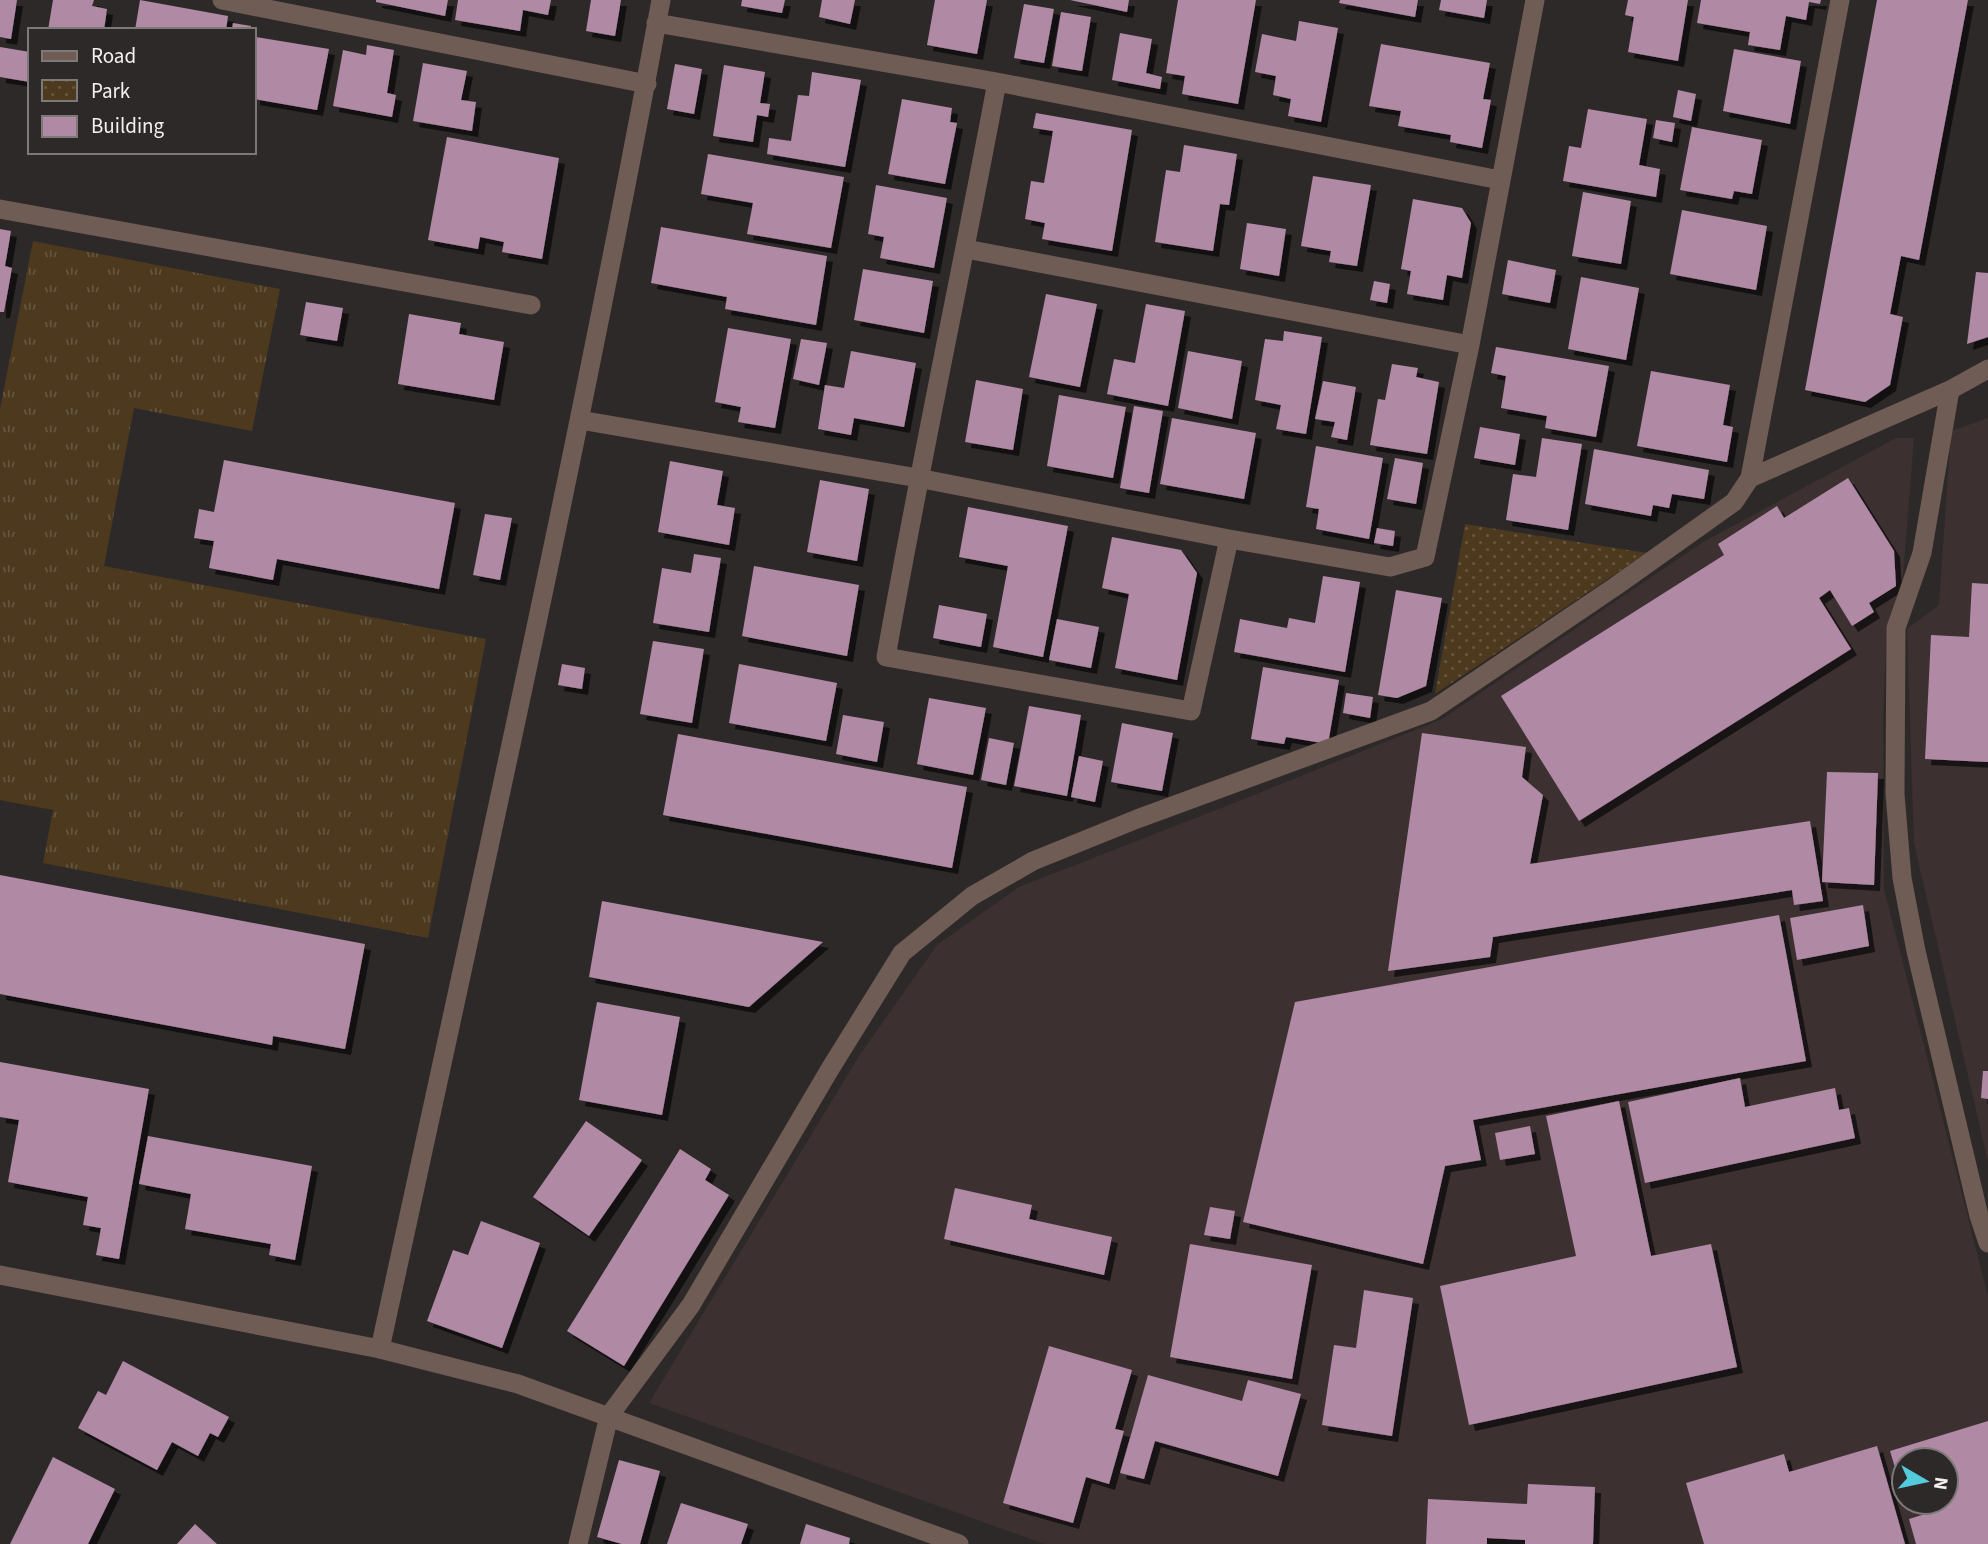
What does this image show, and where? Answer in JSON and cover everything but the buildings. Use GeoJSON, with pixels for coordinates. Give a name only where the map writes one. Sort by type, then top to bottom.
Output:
{"type":"FeatureCollection","features":[{"type":"Feature","properties":{"kind":"street"},"geometry":{"type":"LineString","coordinates":[[222,0],[647,84]]}},
{"type":"Feature","properties":{"kind":"street"},"geometry":{"type":"LineString","coordinates":[[380,1349],[580,420],[647,84],[661,0]]}},
{"type":"Feature","properties":{"kind":"street"},"geometry":{"type":"LineString","coordinates":[[580,420],[918,478],[1229,539],[1390,567],[1425,557],[1470,345],[1535,0]]}},
{"type":"Feature","properties":{"kind":"street"},"geometry":{"type":"LineString","coordinates":[[578,1544],[609,1416],[691,1305],[830,1069],[902,954],[972,897],[1034,860],[1137,819],[1431,711],[1616,586],[1734,502],[1751,478],[1840,0]]}},
{"type":"Feature","properties":{"kind":"street"},"geometry":{"type":"LineString","coordinates":[[656,23],[997,82],[1500,180]]}},
{"type":"Feature","properties":{"kind":"street"},"geometry":{"type":"LineString","coordinates":[[997,82],[966,249],[918,478],[886,657],[1191,711],[1229,539]]}},
{"type":"Feature","properties":{"kind":"street"},"geometry":{"type":"LineString","coordinates":[[0,209],[531,305]]}},
{"type":"Feature","properties":{"kind":"street"},"geometry":{"type":"LineString","coordinates":[[966,249],[1470,345]]}},
{"type":"Feature","properties":{"kind":"street"},"geometry":{"type":"LineString","coordinates":[[1751,478],[1950,390],[1988,369]]}},
{"type":"Feature","properties":{"kind":"street"},"geometry":{"type":"LineString","coordinates":[[1950,390],[1922,553],[1896,628],[1895,794],[1902,878],[1916,951],[1979,1216],[1988,1243]]}},
{"type":"Feature","properties":{"kind":"street"},"geometry":{"type":"LineString","coordinates":[[0,1275],[380,1349],[518,1384],[959,1544]]}},
{"type":"Feature","properties":{"kind":"shaded area"},"geometry":{"type":"Polygon","coordinates":[[[1988,418],[1988,1162],[1914,843],[1907,629],[1939,605],[1951,431],[1988,418]]]}},
{"type":"Feature","properties":{"kind":"shaded area"},"geometry":{"type":"Polygon","coordinates":[[[1896,438],[1914,438],[1903,576],[1887,628],[1883,715],[1884,889],[1988,1296],[1988,1544],[1045,1544],[649,1403],[859,1056],[937,945],[1019,887],[1442,719],[1703,542],[1896,438]]]}},
{"type":"Feature","properties":{"kind":"green space"},"geometry":{"type":"Polygon","coordinates":[[[33,241],[280,289],[252,431],[134,408],[104,566],[486,639],[428,938],[43,863],[53,810],[0,800],[0,409],[33,241]]]}},
{"type":"Feature","properties":{"kind":"green space"},"geometry":{"type":"Polygon","coordinates":[[[1465,524],[1647,553],[1435,694],[1465,524]]]}}]}
